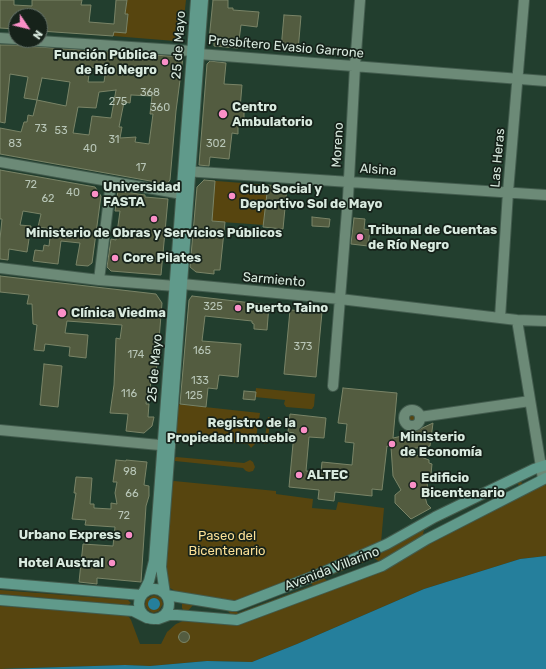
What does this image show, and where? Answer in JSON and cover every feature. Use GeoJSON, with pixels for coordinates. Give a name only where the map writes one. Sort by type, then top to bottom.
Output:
{"type":"FeatureCollection","features":[{"type":"Feature","properties":{"kind":"main road","name":"25 de Mayo"},"geometry":{"type":"LineString","coordinates":[[196,0],[196,52]]}},
{"type":"Feature","properties":{"kind":"main road","name":"25 de Mayo"},"geometry":{"type":"LineString","coordinates":[[166,446],[161,567],[166,594],[169,601],[168,610],[165,614],[152,618],[143,615],[139,608],[139,599],[149,581],[154,561],[166,446],[196,52],[203,0]]}},
{"type":"Feature","properties":{"kind":"main road","name":"25 de Mayo"},"geometry":{"type":"LineString","coordinates":[[179,285],[182,194],[187,171]]}},
{"type":"Feature","properties":{"kind":"main road","name":"Avenida Villarino"},"geometry":{"type":"LineString","coordinates":[[166,594],[236,606],[319,574],[387,544],[435,517],[544,465]]}},
{"type":"Feature","properties":{"kind":"main road","name":"Avenida Villarino"},"geometry":{"type":"LineString","coordinates":[[152,618],[177,615],[237,620],[382,566],[427,539],[545,478]]}},
{"type":"Feature","properties":{"kind":"main road"},"geometry":{"type":"LineString","coordinates":[[0,583],[142,594],[153,588],[162,590],[166,594]]}},
{"type":"Feature","properties":{"kind":"main road"},"geometry":{"type":"LineString","coordinates":[[0,600],[133,611],[152,618]]}},
{"type":"Feature","properties":{"kind":"street","name":"Moreno"},"geometry":{"type":"LineString","coordinates":[[333,386],[349,181],[360,0]]}},
{"type":"Feature","properties":{"kind":"street","name":"Las Heras"},"geometry":{"type":"LineString","coordinates":[[500,318],[508,192],[524,0]]}},
{"type":"Feature","properties":{"kind":"street","name":"Presbítero Evasio Garrone"},"geometry":{"type":"LineString","coordinates":[[48,42],[196,52],[546,81]]}},
{"type":"Feature","properties":{"kind":"street"},"geometry":{"type":"LineString","coordinates":[[0,162],[182,194]]}},
{"type":"Feature","properties":{"kind":"street","name":"Alsina"},"geometry":{"type":"LineString","coordinates":[[187,171],[546,195]]}},
{"type":"Feature","properties":{"kind":"street"},"geometry":{"type":"LineString","coordinates":[[99,280],[111,182]]}},
{"type":"Feature","properties":{"kind":"street","name":"Sarmiento"},"geometry":{"type":"LineString","coordinates":[[0,268],[99,280],[179,285],[340,299],[517,320],[546,321]]}},
{"type":"Feature","properties":{"kind":"street"},"geometry":{"type":"LineString","coordinates":[[517,320],[530,401],[544,465],[545,478]]}},
{"type":"Feature","properties":{"kind":"street"},"geometry":{"type":"LineString","coordinates":[[420,417],[530,401]]}},
{"type":"Feature","properties":{"kind":"street"},"geometry":{"type":"LineString","coordinates":[[0,430],[166,446]]}},
{"type":"Feature","properties":{"kind":"green space"},"geometry":{"type":"Polygon","coordinates":[[[127,0],[186,0],[182,36],[175,41],[113,36],[114,32],[126,32],[128,14],[125,14],[127,0]]]}},
{"type":"Feature","properties":{"kind":"green space","name":"Club Social y Deportivo Sol de Mayo"},"geometry":{"type":"Polygon","coordinates":[[[204,180],[268,185],[264,225],[194,220],[197,187],[204,180]]]}},
{"type":"Feature","properties":{"kind":"green space"},"geometry":{"type":"Polygon","coordinates":[[[256,388],[315,394],[314,406],[312,409],[286,407],[284,404],[285,400],[255,397],[256,388]]]}},
{"type":"Feature","properties":{"kind":"green space"},"geometry":{"type":"Polygon","coordinates":[[[177,404],[260,413],[255,444],[251,448],[248,444],[177,437],[175,435],[177,404]]]}},
{"type":"Feature","properties":{"kind":"green space"},"geometry":{"type":"Polygon","coordinates":[[[410,413],[414,413],[416,414],[416,422],[410,423],[407,420],[407,416],[410,413]]]}},
{"type":"Feature","properties":{"kind":"green space"},"geometry":{"type":"Polygon","coordinates":[[[268,417],[271,417],[267,444],[264,444],[268,417]]]}},
{"type":"Feature","properties":{"kind":"green space"},"geometry":{"type":"Polygon","coordinates":[[[176,457],[244,463],[250,460],[253,462],[255,467],[253,471],[249,472],[243,468],[175,461],[174,459],[176,457]]]}},
{"type":"Feature","properties":{"kind":"green space","name":"Paseo del Bicentenario"},"geometry":{"type":"Polygon","coordinates":[[[174,481],[276,491],[276,494],[313,499],[312,508],[336,510],[338,502],[384,508],[381,543],[234,603],[177,592],[170,588],[165,581],[171,483],[174,481]]]}},
{"type":"Feature","properties":{"kind":"green space"},"geometry":{"type":"Polygon","coordinates":[[[521,481],[522,484],[519,487],[518,483],[434,524],[436,521],[521,481]]]}},
{"type":"Feature","properties":{"kind":"green space"},"geometry":{"type":"Polygon","coordinates":[[[546,483],[546,556],[520,559],[424,589],[252,662],[207,661],[150,666],[125,665],[0,669],[0,606],[125,615],[131,620],[140,644],[161,644],[167,632],[176,624],[183,621],[234,625],[425,545],[546,483]]]}},
{"type":"Feature","properties":{"kind":"green space"},"geometry":{"type":"Polygon","coordinates":[[[430,523],[428,528],[424,530],[422,538],[381,563],[374,558],[324,578],[328,582],[233,617],[228,611],[193,605],[187,612],[182,608],[182,604],[185,602],[235,610],[238,613],[313,585],[308,581],[430,523]]]}},
{"type":"Feature","properties":{"kind":"green space"},"geometry":{"type":"Polygon","coordinates":[[[0,590],[128,600],[131,603],[128,605],[0,594],[0,590]]]}},
{"type":"Feature","properties":{"kind":"green space"},"geometry":{"type":"Polygon","coordinates":[[[154,595],[161,598],[163,604],[159,611],[153,613],[148,610],[145,605],[146,599],[154,595]]]}},
{"type":"Feature","properties":{"kind":"water"},"geometry":{"type":"Polygon","coordinates":[[[546,556],[546,669],[1,669],[125,665],[150,666],[207,661],[252,662],[424,589],[520,559],[546,556]]]}},
{"type":"Feature","properties":{"kind":"water"},"geometry":{"type":"Polygon","coordinates":[[[154,598],[158,600],[160,604],[158,608],[154,610],[150,608],[148,604],[150,600],[154,598]]]}},
{"type":"Feature","properties":{"kind":"building"},"geometry":{"type":"Polygon","coordinates":[[[0,0],[14,0],[14,5],[32,6],[32,0],[82,0],[81,5],[91,5],[89,22],[114,24],[116,0],[127,0],[125,14],[128,14],[126,33],[114,32],[113,36],[48,32],[48,8],[8,8],[8,28],[0,28],[0,0]]]}},
{"type":"Feature","properties":{"kind":"building"},"geometry":{"type":"Polygon","coordinates":[[[213,0],[228,0],[228,8],[233,8],[233,10],[259,12],[257,27],[241,25],[238,48],[214,46],[214,41],[209,40],[213,0]]]}},
{"type":"Feature","properties":{"kind":"building"},"geometry":{"type":"Polygon","coordinates":[[[284,15],[301,16],[298,51],[281,49],[284,15]]]}},
{"type":"Feature","properties":{"kind":"building"},"geometry":{"type":"Polygon","coordinates":[[[0,45],[8,45],[8,48],[48,48],[183,57],[176,111],[170,180],[167,184],[0,154],[0,128],[21,132],[24,122],[27,122],[28,115],[33,116],[37,100],[24,98],[28,77],[10,74],[5,123],[0,122],[0,45]],[[90,67],[88,82],[104,82],[106,69],[90,67]],[[42,78],[37,100],[66,106],[70,82],[42,78]],[[116,90],[99,92],[96,108],[78,107],[73,133],[89,135],[92,116],[111,118],[116,90]],[[131,95],[130,103],[124,102],[119,127],[122,127],[120,138],[136,137],[135,142],[149,144],[153,114],[150,114],[152,96],[131,95]]]}},
{"type":"Feature","properties":{"kind":"building"},"geometry":{"type":"Polygon","coordinates":[[[210,61],[226,63],[224,84],[242,85],[240,109],[244,109],[244,121],[238,121],[238,134],[232,133],[229,159],[210,157],[209,166],[199,165],[207,64],[210,61]]]}},
{"type":"Feature","properties":{"kind":"building"},"geometry":{"type":"Polygon","coordinates":[[[0,170],[95,187],[101,196],[92,263],[88,266],[76,265],[80,243],[61,241],[58,264],[33,261],[35,250],[43,251],[44,245],[49,246],[51,229],[38,227],[41,214],[23,211],[20,225],[31,226],[27,252],[9,249],[8,260],[0,259],[2,219],[0,219],[0,170]]]}},
{"type":"Feature","properties":{"kind":"building"},"geometry":{"type":"Polygon","coordinates":[[[204,180],[215,181],[212,221],[225,222],[220,270],[214,270],[214,274],[196,272],[190,267],[197,187],[204,180]]]}},
{"type":"Feature","properties":{"kind":"building"},"geometry":{"type":"Polygon","coordinates":[[[268,185],[287,187],[283,229],[263,227],[268,185]]]}},
{"type":"Feature","properties":{"kind":"building"},"geometry":{"type":"Polygon","coordinates":[[[118,191],[145,195],[145,197],[168,199],[161,275],[111,271],[107,267],[111,239],[116,240],[120,211],[115,211],[118,191]]]}},
{"type":"Feature","properties":{"kind":"building"},"geometry":{"type":"Polygon","coordinates":[[[312,217],[330,219],[329,227],[312,226],[312,217]]]}},
{"type":"Feature","properties":{"kind":"building","name":"Tribunal de Cuentas de Río Negro"},"geometry":{"type":"Polygon","coordinates":[[[354,218],[365,219],[364,229],[370,230],[368,246],[351,244],[354,218]]]}},
{"type":"Feature","properties":{"kind":"building"},"geometry":{"type":"Polygon","coordinates":[[[0,276],[156,294],[162,303],[157,364],[155,381],[151,380],[150,389],[148,388],[146,404],[149,404],[148,417],[154,417],[152,426],[144,433],[126,431],[128,414],[110,413],[114,385],[116,338],[120,339],[122,325],[67,321],[65,333],[88,335],[86,358],[69,356],[70,347],[45,344],[44,351],[34,350],[37,325],[33,324],[32,304],[27,304],[29,295],[0,292],[0,276]]]}},
{"type":"Feature","properties":{"kind":"building"},"geometry":{"type":"Polygon","coordinates":[[[192,296],[269,305],[267,330],[254,329],[254,324],[252,321],[205,316],[202,341],[241,344],[238,377],[219,375],[217,389],[208,388],[206,407],[180,404],[189,300],[192,296]]]}},
{"type":"Feature","properties":{"kind":"building"},"geometry":{"type":"Polygon","coordinates":[[[290,310],[322,312],[316,377],[284,374],[290,310]]]}},
{"type":"Feature","properties":{"kind":"building"},"geometry":{"type":"Polygon","coordinates":[[[44,364],[62,366],[58,407],[40,405],[44,364]]]}},
{"type":"Feature","properties":{"kind":"building","name":"Ministerio de Economía"},"geometry":{"type":"Polygon","coordinates":[[[343,388],[397,393],[393,438],[407,435],[433,423],[430,446],[403,450],[429,460],[429,463],[432,464],[431,474],[426,474],[428,491],[424,493],[427,504],[431,508],[411,519],[395,503],[395,495],[401,490],[393,476],[391,447],[387,446],[382,490],[372,489],[372,496],[335,492],[334,501],[318,499],[319,490],[289,487],[294,433],[288,432],[290,414],[326,418],[324,438],[309,437],[306,471],[321,472],[322,462],[352,465],[354,443],[345,442],[347,424],[338,423],[343,388]]]}},
{"type":"Feature","properties":{"kind":"building"},"geometry":{"type":"Polygon","coordinates":[[[244,391],[256,392],[255,400],[243,399],[244,391]]]}},
{"type":"Feature","properties":{"kind":"building"},"geometry":{"type":"Polygon","coordinates":[[[116,460],[147,462],[144,485],[149,486],[149,496],[146,506],[141,582],[97,578],[97,584],[79,582],[83,544],[113,546],[115,527],[85,525],[86,520],[72,519],[76,493],[74,493],[76,477],[92,478],[90,504],[94,504],[94,508],[111,509],[111,503],[117,504],[115,493],[117,482],[113,482],[116,460]]]}},
{"type":"Feature","properties":{"kind":"building"},"geometry":{"type":"Polygon","coordinates":[[[184,631],[188,633],[190,637],[188,641],[184,643],[180,641],[178,637],[180,633],[184,631]]]}},
{"type":"Feature","properties":{"kind":"place","name":"Función Pública de Río Negro"},"geometry":{"type":"Point","coordinates":[165,62]}},
{"type":"Feature","properties":{"kind":"place","name":"Centro Ambulatorio"},"geometry":{"type":"Point","coordinates":[223,114]}},
{"type":"Feature","properties":{"kind":"place","name":"Universidad FASTA"},"geometry":{"type":"Point","coordinates":[95,194]}},
{"type":"Feature","properties":{"kind":"place","name":"Club Social y Deportivo Sol de Mayo"},"geometry":{"type":"Point","coordinates":[232,196]}},
{"type":"Feature","properties":{"kind":"place","name":"Ministerio de Obras y Servicios Públicos"},"geometry":{"type":"Point","coordinates":[154,219]}},
{"type":"Feature","properties":{"kind":"place","name":"Tribunal de Cuentas de Río Negro"},"geometry":{"type":"Point","coordinates":[360,237]}},
{"type":"Feature","properties":{"kind":"place","name":"Core Pilates"},"geometry":{"type":"Point","coordinates":[115,258]}},
{"type":"Feature","properties":{"kind":"place","name":"Puerto Taino"},"geometry":{"type":"Point","coordinates":[238,308]}},
{"type":"Feature","properties":{"kind":"place","name":"Clínica Viedma"},"geometry":{"type":"Point","coordinates":[62,313]}},
{"type":"Feature","properties":{"kind":"place","name":"Registro de la Propiedad Inmueble"},"geometry":{"type":"Point","coordinates":[304,430]}},
{"type":"Feature","properties":{"kind":"place","name":"Ministerio de Economía"},"geometry":{"type":"Point","coordinates":[392,444]}},
{"type":"Feature","properties":{"kind":"place","name":"ALTEC"},"geometry":{"type":"Point","coordinates":[299,475]}},
{"type":"Feature","properties":{"kind":"place","name":"Edificio Bicentenario"},"geometry":{"type":"Point","coordinates":[413,485]}},
{"type":"Feature","properties":{"kind":"place","name":"Urbano Express"},"geometry":{"type":"Point","coordinates":[129,535]}},
{"type":"Feature","properties":{"kind":"place","name":"Hotel Austral"},"geometry":{"type":"Point","coordinates":[112,563]}}]}
